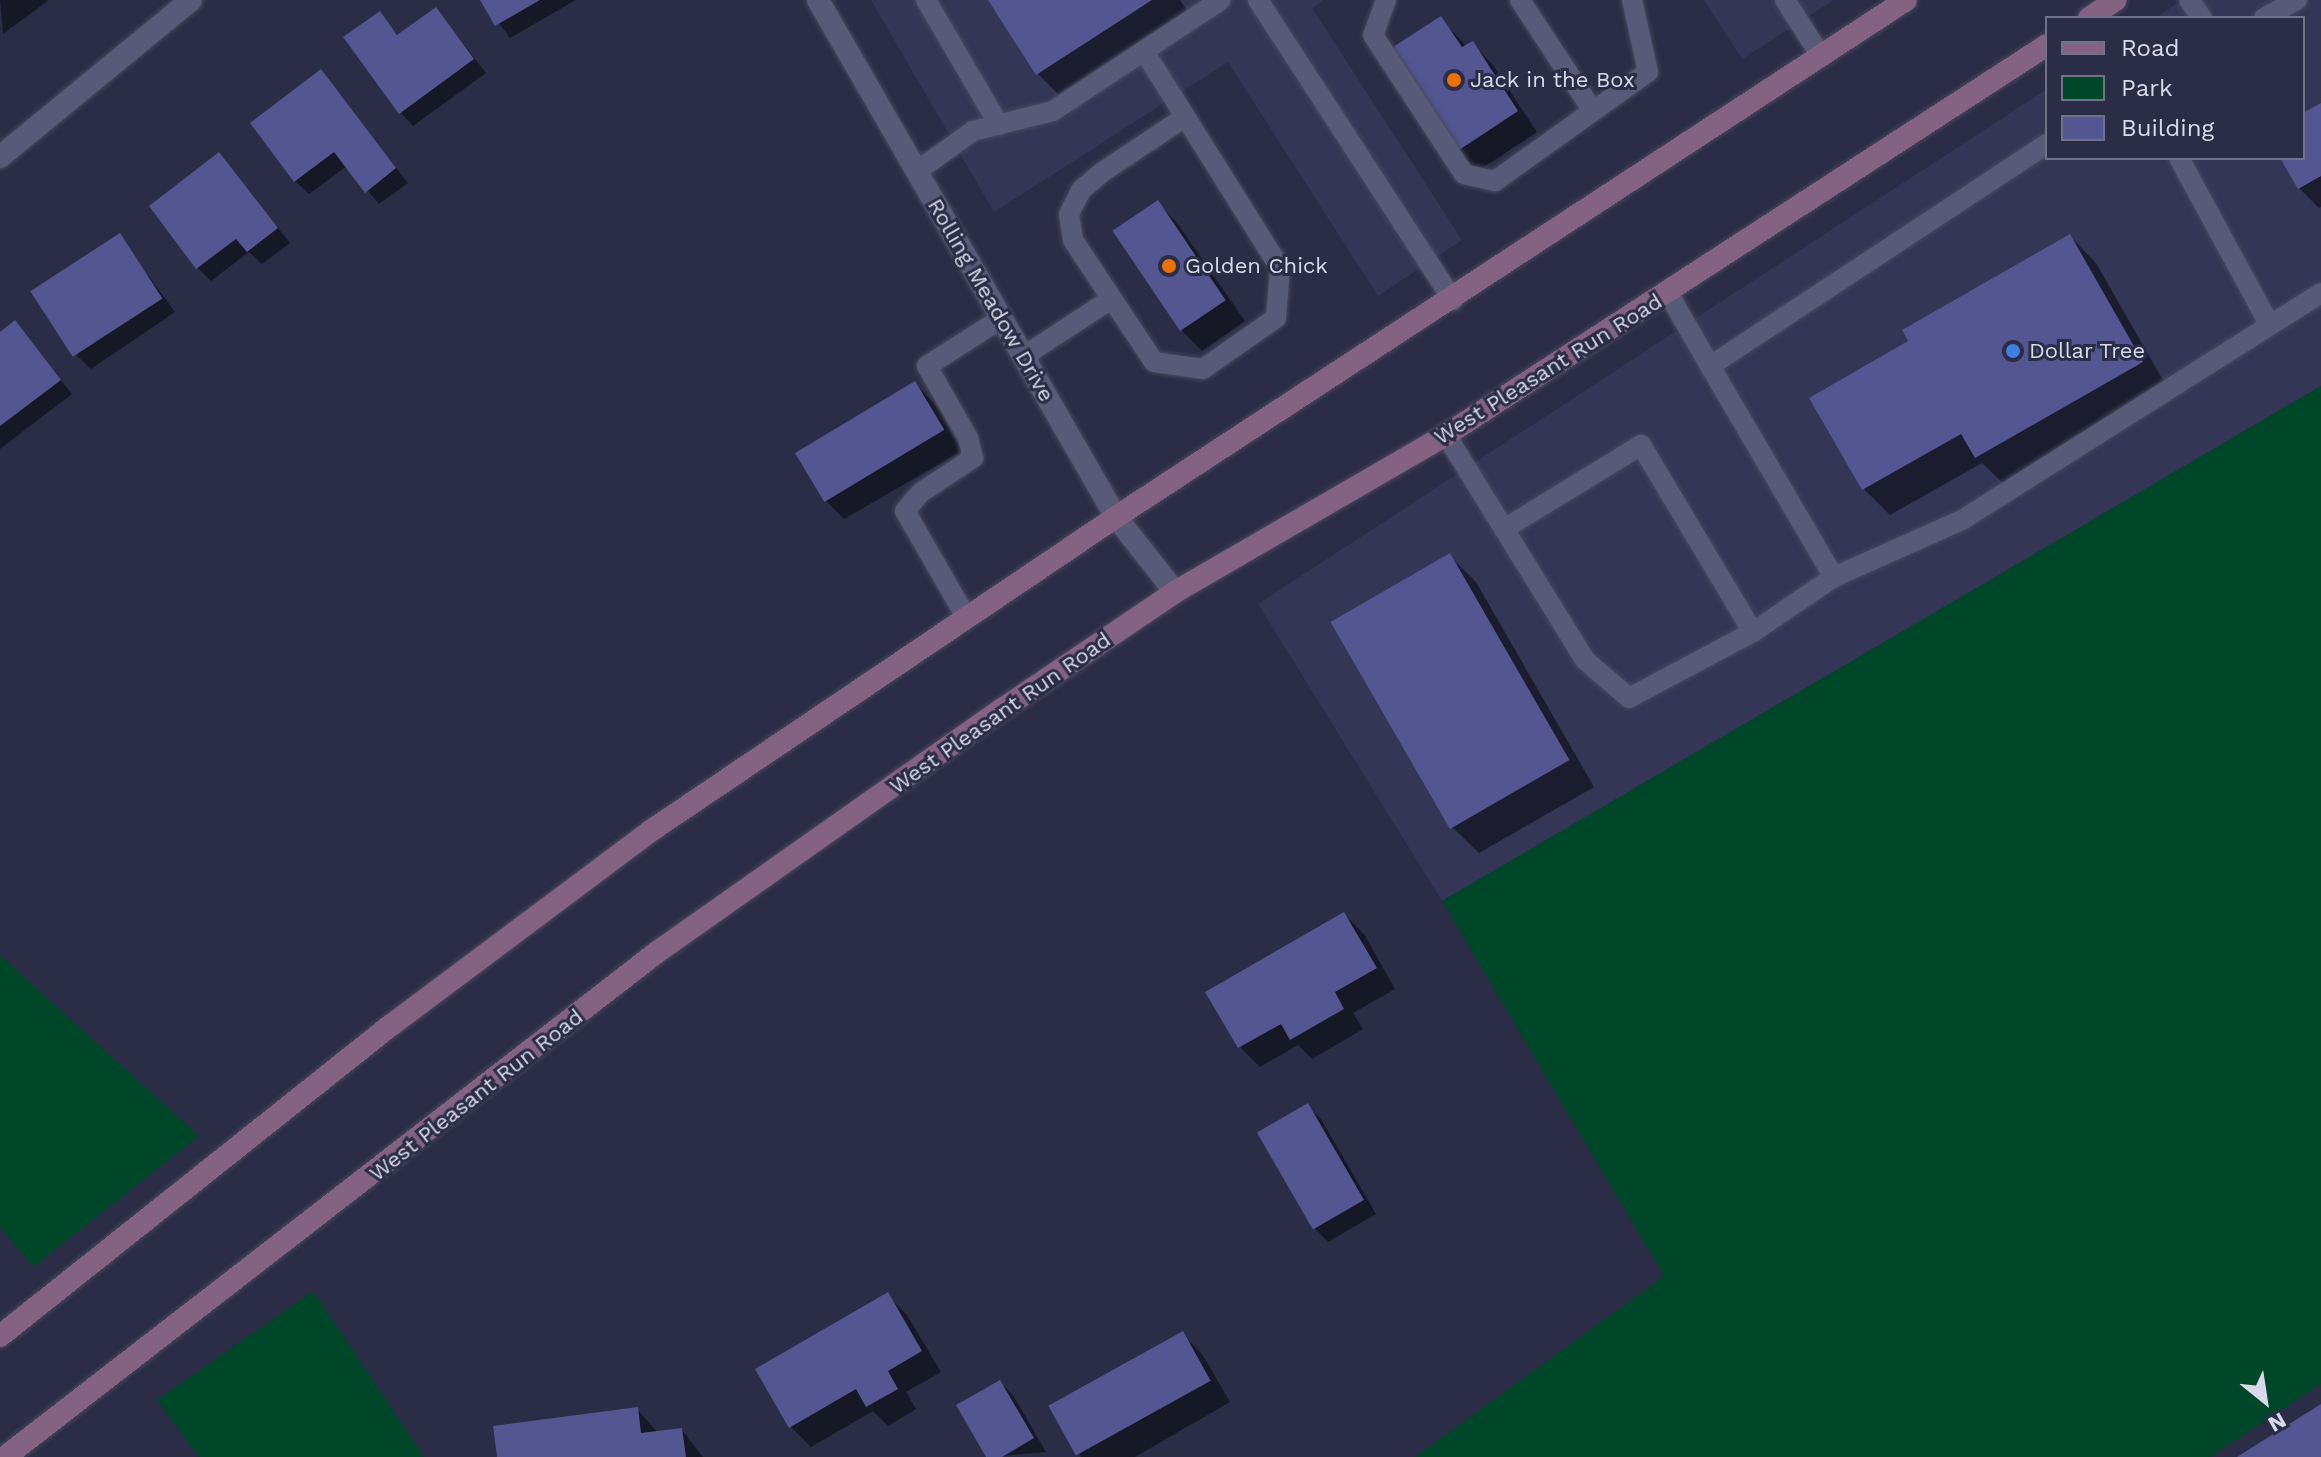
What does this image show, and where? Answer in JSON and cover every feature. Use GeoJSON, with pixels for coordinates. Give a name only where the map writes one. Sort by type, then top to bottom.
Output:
{"type":"FeatureCollection","features":[{"type":"Feature","properties":{"kind":"main road"},"geometry":{"type":"LineString","coordinates":[[0,1336],[390,1026],[639,840],[1116,517],[1453,300],[1906,0]]}},
{"type":"Feature","properties":{"kind":"main road"},"geometry":{"type":"LineString","coordinates":[[2092,16],[2116,0]]}},
{"type":"Feature","properties":{"kind":"main road","name":"West Pleasant Run Road"},"geometry":{"type":"LineString","coordinates":[[5,1457],[656,953],[1175,592],[1446,435],[2045,46]]}},
{"type":"Feature","properties":{"kind":"street"},"geometry":{"type":"LineString","coordinates":[[0,157],[191,0]]}},
{"type":"Feature","properties":{"kind":"street","name":"Rolling Meadow Drive"},"geometry":{"type":"LineString","coordinates":[[818,0],[1116,517],[1175,592]]}},
{"type":"Feature","properties":{"kind":"lane"},"geometry":{"type":"LineString","coordinates":[[926,0],[999,125]]}},
{"type":"Feature","properties":{"kind":"lane"},"geometry":{"type":"LineString","coordinates":[[917,171],[973,131],[1053,111],[1221,0]]}},
{"type":"Feature","properties":{"kind":"lane"},"geometry":{"type":"LineString","coordinates":[[1258,0],[1453,300]]}},
{"type":"Feature","properties":{"kind":"lane"},"geometry":{"type":"LineString","coordinates":[[1386,0],[1373,35],[1464,174],[1495,181],[1591,108],[1648,72],[1632,0]]}},
{"type":"Feature","properties":{"kind":"lane"},"geometry":{"type":"LineString","coordinates":[[1520,0],[1591,108]]}},
{"type":"Feature","properties":{"kind":"lane"},"geometry":{"type":"LineString","coordinates":[[1785,0],[1821,56]]}},
{"type":"Feature","properties":{"kind":"lane"},"geometry":{"type":"LineString","coordinates":[[2268,16],[2297,0]]}},
{"type":"Feature","properties":{"kind":"lane"},"geometry":{"type":"LineString","coordinates":[[1144,51],[1280,268],[1276,318],[1203,369],[1154,362],[1073,240],[1069,214],[1081,190],[1101,173],[1185,117]]}},
{"type":"Feature","properties":{"kind":"lane"},"geometry":{"type":"LineString","coordinates":[[1710,366],[2045,145]]}},
{"type":"Feature","properties":{"kind":"lane"},"geometry":{"type":"LineString","coordinates":[[2180,160],[2269,324]]}},
{"type":"Feature","properties":{"kind":"lane"},"geometry":{"type":"LineString","coordinates":[[1668,293],[1834,577]]}},
{"type":"Feature","properties":{"kind":"lane"},"geometry":{"type":"LineString","coordinates":[[1446,435],[1585,660],[1629,698],[1753,632],[1834,577],[1962,520],[2321,293]]}},
{"type":"Feature","properties":{"kind":"lane"},"geometry":{"type":"LineString","coordinates":[[1024,356],[1111,299]]}},
{"type":"Feature","properties":{"kind":"lane"},"geometry":{"type":"LineString","coordinates":[[966,617],[905,511],[920,493],[973,458],[968,438],[927,366],[1002,318]]}},
{"type":"Feature","properties":{"kind":"lane"},"geometry":{"type":"LineString","coordinates":[[1504,529],[1641,445],[1753,632]]}},
{"type":"Feature","properties":{"kind":"shaded area"},"geometry":{"type":"Polygon","coordinates":[[[871,0],[1323,0],[1312,8],[1462,240],[1378,296],[1228,62],[994,212],[871,0]]]}},
{"type":"Feature","properties":{"kind":"shaded area"},"geometry":{"type":"Polygon","coordinates":[[[1704,0],[1834,0],[1742,59],[1704,0]]]}},
{"type":"Feature","properties":{"kind":"shaded area"},"geometry":{"type":"Polygon","coordinates":[[[2182,0],[2321,0],[2321,386],[1442,901],[1258,604],[2045,90],[2045,160],[2305,160],[2305,16],[2158,16],[2182,0]]]}},
{"type":"Feature","properties":{"kind":"green space"},"geometry":{"type":"Polygon","coordinates":[[[2321,386],[2321,1384],[2210,1457],[1415,1457],[1664,1276],[1442,901],[2321,386]]]}},
{"type":"Feature","properties":{"kind":"green space"},"geometry":{"type":"Polygon","coordinates":[[[0,955],[199,1136],[33,1267],[0,1227],[0,955]]]}},
{"type":"Feature","properties":{"kind":"green space"},"geometry":{"type":"Polygon","coordinates":[[[313,1291],[424,1457],[199,1457],[157,1400],[313,1291]]]}},
{"type":"Feature","properties":{"kind":"building"},"geometry":{"type":"Polygon","coordinates":[[[480,0],[540,0],[495,26],[480,0]]]}},
{"type":"Feature","properties":{"kind":"building"},"geometry":{"type":"Polygon","coordinates":[[[988,0],[1152,0],[1036,75],[988,0]]]}},
{"type":"Feature","properties":{"kind":"building"},"geometry":{"type":"Polygon","coordinates":[[[436,7],[474,59],[399,114],[343,37],[380,11],[397,35],[436,7]]]}},
{"type":"Feature","properties":{"kind":"building","name":"Jack in the Box"},"geometry":{"type":"Polygon","coordinates":[[[1441,16],[1462,47],[1473,41],[1518,111],[1456,152],[1390,49],[1441,16]]]}},
{"type":"Feature","properties":{"kind":"building"},"geometry":{"type":"Polygon","coordinates":[[[321,69],[396,168],[365,193],[334,152],[294,182],[250,123],[321,69]]]}},
{"type":"Feature","properties":{"kind":"building"},"geometry":{"type":"Polygon","coordinates":[[[2321,103],[2321,176],[2298,189],[2281,160],[2305,160],[2305,112],[2321,103]]]}},
{"type":"Feature","properties":{"kind":"building"},"geometry":{"type":"Polygon","coordinates":[[[219,152],[278,228],[247,252],[236,239],[196,269],[149,206],[219,152]]]}},
{"type":"Feature","properties":{"kind":"building","name":"Golden Chick"},"geometry":{"type":"Polygon","coordinates":[[[1158,200],[1226,300],[1180,331],[1112,231],[1158,200]]]}},
{"type":"Feature","properties":{"kind":"building"},"geometry":{"type":"Polygon","coordinates":[[[120,233],[162,298],[73,357],[30,291],[120,233]]]}},
{"type":"Feature","properties":{"kind":"building"},"geometry":{"type":"Polygon","coordinates":[[[2070,234],[2143,362],[1975,458],[1961,434],[1862,490],[1809,398],[1908,341],[1902,330],[2070,234]]]}},
{"type":"Feature","properties":{"kind":"building"},"geometry":{"type":"Polygon","coordinates":[[[15,320],[61,380],[0,426],[0,332],[15,320]]]}},
{"type":"Feature","properties":{"kind":"building"},"geometry":{"type":"Polygon","coordinates":[[[915,381],[944,430],[824,502],[795,453],[915,381]]]}},
{"type":"Feature","properties":{"kind":"building"},"geometry":{"type":"Polygon","coordinates":[[[1450,553],[1570,760],[1450,829],[1330,622],[1450,553]]]}},
{"type":"Feature","properties":{"kind":"building"},"geometry":{"type":"Polygon","coordinates":[[[1344,912],[1377,968],[1335,992],[1344,1009],[1290,1040],[1281,1024],[1238,1048],[1205,992],[1344,912]]]}},
{"type":"Feature","properties":{"kind":"building"},"geometry":{"type":"Polygon","coordinates":[[[1308,1103],[1364,1200],[1313,1229],[1257,1132],[1308,1103]]]}},
{"type":"Feature","properties":{"kind":"building"},"geometry":{"type":"Polygon","coordinates":[[[888,1292],[922,1351],[888,1371],[898,1389],[866,1407],[856,1389],[789,1428],[755,1369],[888,1292]]]}},
{"type":"Feature","properties":{"kind":"building"},"geometry":{"type":"Polygon","coordinates":[[[1183,1331],[1211,1381],[1076,1456],[1048,1406],[1183,1331]]]}},
{"type":"Feature","properties":{"kind":"building"},"geometry":{"type":"Polygon","coordinates":[[[1000,1380],[1034,1438],[1002,1457],[986,1457],[956,1405],[1000,1380]]]}},
{"type":"Feature","properties":{"kind":"building"},"geometry":{"type":"Polygon","coordinates":[[[2321,1404],[2321,1457],[2237,1457],[2321,1404]]]}},
{"type":"Feature","properties":{"kind":"building"},"geometry":{"type":"Polygon","coordinates":[[[638,1407],[641,1433],[682,1428],[686,1457],[497,1457],[493,1426],[638,1407]]]}},
{"type":"Feature","properties":{"kind":"place","name":"Jack in the Box"},"geometry":{"type":"Point","coordinates":[1454,80]}},
{"type":"Feature","properties":{"kind":"place","name":"Golden Chick"},"geometry":{"type":"Point","coordinates":[1169,266]}},
{"type":"Feature","properties":{"kind":"place","name":"Dollar Tree"},"geometry":{"type":"Point","coordinates":[2013,351]}}]}
